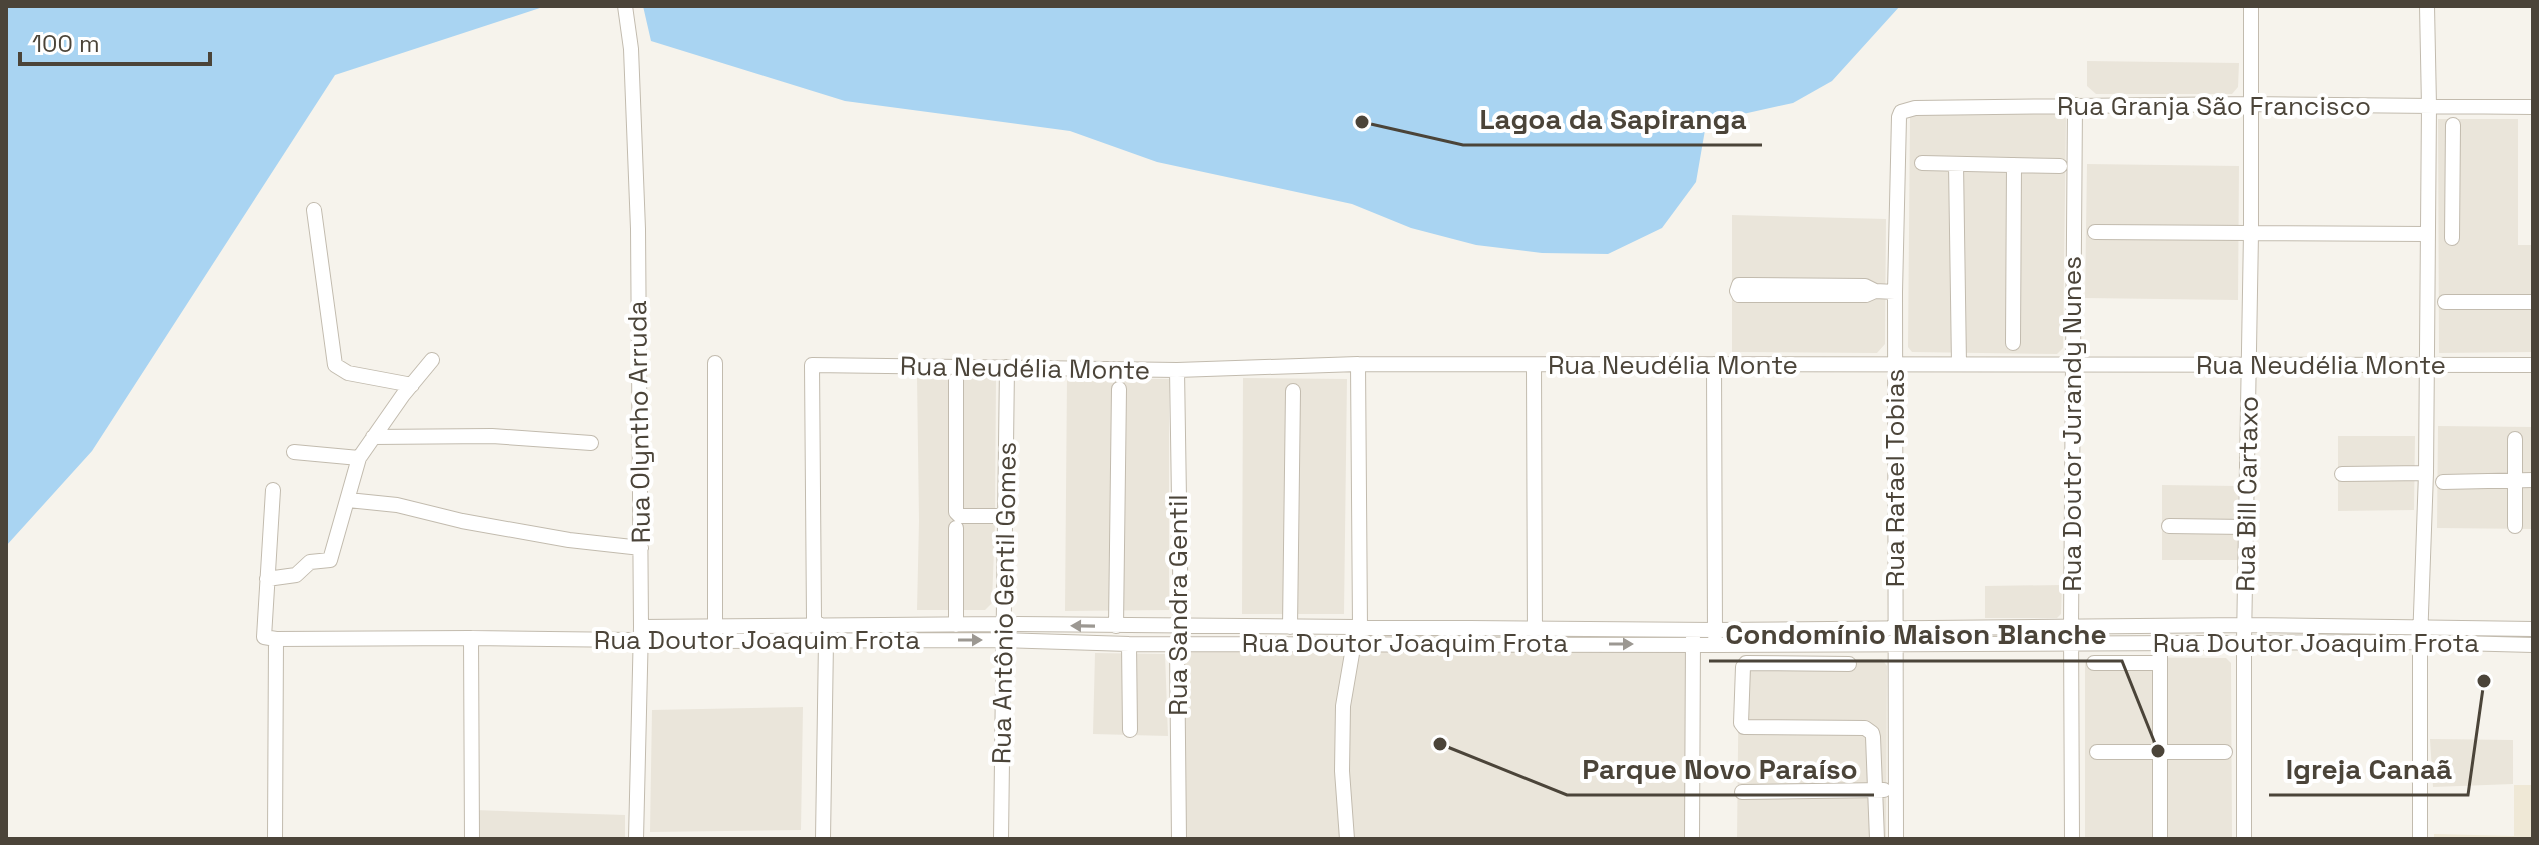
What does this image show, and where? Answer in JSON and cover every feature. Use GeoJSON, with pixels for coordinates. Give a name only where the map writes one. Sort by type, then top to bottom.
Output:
{"type":"FeatureCollection","features":[{"type":"Feature","properties":{"kind":"street","name":"Rua Olyntho Arruda"},"geometry":{"type":"LineString","coordinates":[[625,6],[631,49],[637,213],[641,548],[636,839]]}},
{"type":"Feature","properties":{"kind":"street","name":"Rua Bill Cartaxo"},"geometry":{"type":"LineString","coordinates":[[2244,839],[2251,6]]}},
{"type":"Feature","properties":{"kind":"street"},"geometry":{"type":"LineString","coordinates":[[2420,839],[2426,473],[2427,6]]}},
{"type":"Feature","properties":{"kind":"street","name":"Rua Granja São Francisco"},"geometry":{"type":"LineString","coordinates":[[1899,117],[1905,110],[1915,108],[2075,105],[2533,107]]}},
{"type":"Feature","properties":{"kind":"street","name":"Rua Doutor Jurandy Nunes"},"geometry":{"type":"LineString","coordinates":[[2072,839],[2075,105]]}},
{"type":"Feature","properties":{"kind":"street","name":"Rua Rafael Tobias"},"geometry":{"type":"LineString","coordinates":[[1896,839],[1895,292],[1899,117]]}},
{"type":"Feature","properties":{"kind":"street"},"geometry":{"type":"LineString","coordinates":[[2452,238],[2453,125]]}},
{"type":"Feature","properties":{"kind":"street"},"geometry":{"type":"LineString","coordinates":[[2428,161],[2452,160]]}},
{"type":"Feature","properties":{"kind":"street"},"geometry":{"type":"LineString","coordinates":[[1922,163],[2060,166]]}},
{"type":"Feature","properties":{"kind":"street"},"geometry":{"type":"LineString","coordinates":[[1956,164],[1959,364]]}},
{"type":"Feature","properties":{"kind":"street"},"geometry":{"type":"LineString","coordinates":[[2013,343],[2014,165]]}},
{"type":"Feature","properties":{"kind":"street"},"geometry":{"type":"LineString","coordinates":[[314,210],[335,365],[348,373],[412,385]]}},
{"type":"Feature","properties":{"kind":"street"},"geometry":{"type":"LineString","coordinates":[[2095,232],[2427,234]]}},
{"type":"Feature","properties":{"kind":"street"},"geometry":{"type":"LineString","coordinates":[[1875,291],[1866,295],[1739,295],[1737,291],[1739,285],[1764,285],[1865,286],[1875,291],[1895,292]]}},
{"type":"Feature","properties":{"kind":"street"},"geometry":{"type":"LineString","coordinates":[[2445,302],[2533,302]]}},
{"type":"Feature","properties":{"kind":"street"},"geometry":{"type":"LineString","coordinates":[[267,579],[296,575],[310,562],[330,560],[359,458],[432,360]]}},
{"type":"Feature","properties":{"kind":"street"},"geometry":{"type":"LineString","coordinates":[[715,363],[716,634]]}},
{"type":"Feature","properties":{"kind":"street"},"geometry":{"type":"LineString","coordinates":[[1347,839],[1342,771],[1343,706],[1354,642],[1360,627],[1358,364]]}},
{"type":"Feature","properties":{"kind":"street","name":"Rua Neudélia Monte"},"geometry":{"type":"LineString","coordinates":[[824,634],[814,620],[812,365],[1177,370],[1358,364],[2533,365]]}},
{"type":"Feature","properties":{"kind":"street"},"geometry":{"type":"LineString","coordinates":[[1714,364],[1716,637]]}},
{"type":"Feature","properties":{"kind":"street"},"geometry":{"type":"LineString","coordinates":[[1534,366],[1535,636]]}},
{"type":"Feature","properties":{"kind":"street","name":"Rua Antônio Gentil Gomes"},"geometry":{"type":"LineString","coordinates":[[1001,839],[1007,367]]}},
{"type":"Feature","properties":{"kind":"street","name":"Rua Sandra Gentil"},"geometry":{"type":"LineString","coordinates":[[1177,370],[1181,627],[1177,644],[1179,839]]}},
{"type":"Feature","properties":{"kind":"street"},"geometry":{"type":"LineString","coordinates":[[956,380],[956,512],[960,516],[1006,516]]}},
{"type":"Feature","properties":{"kind":"street"},"geometry":{"type":"LineString","coordinates":[[1116,626],[1119,389]]}},
{"type":"Feature","properties":{"kind":"street"},"geometry":{"type":"LineString","coordinates":[[1290,627],[1293,391]]}},
{"type":"Feature","properties":{"kind":"street"},"geometry":{"type":"LineString","coordinates":[[373,437],[492,436],[591,443]]}},
{"type":"Feature","properties":{"kind":"street"},"geometry":{"type":"LineString","coordinates":[[2515,439],[2515,526]]}},
{"type":"Feature","properties":{"kind":"street"},"geometry":{"type":"LineString","coordinates":[[294,452],[359,458]]}},
{"type":"Feature","properties":{"kind":"street"},"geometry":{"type":"LineString","coordinates":[[2342,474],[2426,473]]}},
{"type":"Feature","properties":{"kind":"street"},"geometry":{"type":"LineString","coordinates":[[2443,482],[2533,480]]}},
{"type":"Feature","properties":{"kind":"street"},"geometry":{"type":"LineString","coordinates":[[273,490],[264,637],[276,639],[275,839]]}},
{"type":"Feature","properties":{"kind":"street"},"geometry":{"type":"LineString","coordinates":[[348,500],[397,505],[462,521],[569,540],[641,548]]}},
{"type":"Feature","properties":{"kind":"street"},"geometry":{"type":"LineString","coordinates":[[2169,526],[2247,527]]}},
{"type":"Feature","properties":{"kind":"street"},"geometry":{"type":"LineString","coordinates":[[956,528],[956,625]]}},
{"type":"Feature","properties":{"kind":"street","name":"Rua Doutor Joaquim Frota"},"geometry":{"type":"LineString","coordinates":[[824,634],[1003,624],[1360,627],[1535,636]]}},
{"type":"Feature","properties":{"kind":"street","name":"Rua Doutor Joaquim Frota"},"geometry":{"type":"LineString","coordinates":[[1716,637],[1896,628],[2245,625],[2533,645]]}},
{"type":"Feature","properties":{"kind":"street"},"geometry":{"type":"LineString","coordinates":[[2160,626],[2160,839]]}},
{"type":"Feature","properties":{"kind":"street","name":"Rua Doutor Joaquim Frota"},"geometry":{"type":"LineString","coordinates":[[276,639],[640,633],[824,634],[1177,644],[1535,636],[1716,637],[1897,645],[2244,641],[2533,629]]}},
{"type":"Feature","properties":{"kind":"street"},"geometry":{"type":"LineString","coordinates":[[823,839],[824,634]]}},
{"type":"Feature","properties":{"kind":"street"},"geometry":{"type":"LineString","coordinates":[[1692,839],[1693,637]]}},
{"type":"Feature","properties":{"kind":"street"},"geometry":{"type":"LineString","coordinates":[[471,638],[472,839]]}},
{"type":"Feature","properties":{"kind":"street"},"geometry":{"type":"LineString","coordinates":[[1129,644],[1130,730]]}},
{"type":"Feature","properties":{"kind":"street"},"geometry":{"type":"LineString","coordinates":[[1849,664],[1746,663],[1743,667],[1741,723],[1744,727],[1865,728],[1872,733],[1877,839]]}},
{"type":"Feature","properties":{"kind":"street"},"geometry":{"type":"LineString","coordinates":[[2094,663],[2159,663]]}},
{"type":"Feature","properties":{"kind":"street"},"geometry":{"type":"LineString","coordinates":[[2097,752],[2225,752]]}},
{"type":"Feature","properties":{"kind":"street"},"geometry":{"type":"LineString","coordinates":[[1742,792],[1897,790]]}},
{"type":"Feature","properties":{"kind":"shaded area"},"geometry":{"type":"Polygon","coordinates":[[[2087,61],[2239,63],[2238,87],[2232,94],[2096,94],[2087,86],[2087,61]]]}},
{"type":"Feature","properties":{"kind":"shaded area"},"geometry":{"type":"Polygon","coordinates":[[[2058,111],[2066,119],[2063,348],[2057,354],[1912,352],[1908,347],[1910,117],[1917,112],[2058,111]]]}},
{"type":"Feature","properties":{"kind":"shaded area"},"geometry":{"type":"Polygon","coordinates":[[[2438,119],[2518,119],[2518,245],[2533,245],[2533,352],[2439,353],[2438,119]]]}},
{"type":"Feature","properties":{"kind":"shaded area"},"geometry":{"type":"Polygon","coordinates":[[[2087,164],[2239,166],[2238,300],[2085,298],[2087,164]]]}},
{"type":"Feature","properties":{"kind":"shaded area"},"geometry":{"type":"Polygon","coordinates":[[[1732,215],[1886,219],[1885,344],[1877,353],[1732,352],[1732,215]]]}},
{"type":"Feature","properties":{"kind":"shaded area"},"geometry":{"type":"Polygon","coordinates":[[[917,376],[996,377],[992,603],[985,610],[917,610],[917,376]]]}},
{"type":"Feature","properties":{"kind":"shaded area"},"geometry":{"type":"Polygon","coordinates":[[[1067,378],[1169,379],[1169,610],[1065,611],[1067,378]]]}},
{"type":"Feature","properties":{"kind":"shaded area"},"geometry":{"type":"Polygon","coordinates":[[[1243,378],[1347,379],[1344,614],[1242,614],[1243,378]]]}},
{"type":"Feature","properties":{"kind":"shaded area"},"geometry":{"type":"Polygon","coordinates":[[[2438,426],[2533,427],[2533,529],[2437,528],[2438,426]]]}},
{"type":"Feature","properties":{"kind":"shaded area"},"geometry":{"type":"Polygon","coordinates":[[[2338,436],[2415,436],[2414,510],[2338,511],[2338,436]]]}},
{"type":"Feature","properties":{"kind":"shaded area"},"geometry":{"type":"Polygon","coordinates":[[[2162,485],[2238,486],[2238,560],[2162,560],[2162,485]]]}},
{"type":"Feature","properties":{"kind":"shaded area"},"geometry":{"type":"Polygon","coordinates":[[[2062,585],[2061,614],[2057,618],[1985,618],[1985,586],[2062,585]]]}},
{"type":"Feature","properties":{"kind":"shaded area"},"geometry":{"type":"Polygon","coordinates":[[[1180,643],[1698,648],[1695,839],[1185,839],[1180,643]]]}},
{"type":"Feature","properties":{"kind":"shaded area"},"geometry":{"type":"Polygon","coordinates":[[[1095,653],[1165,654],[1168,736],[1093,734],[1095,653]]]}},
{"type":"Feature","properties":{"kind":"shaded area"},"geometry":{"type":"Polygon","coordinates":[[[2091,657],[2226,658],[2231,663],[2232,839],[2085,839],[2085,662],[2091,657]]]}},
{"type":"Feature","properties":{"kind":"shaded area"},"geometry":{"type":"Polygon","coordinates":[[[1882,659],[1887,666],[1886,839],[1737,839],[1739,660],[1882,659]]]}},
{"type":"Feature","properties":{"kind":"shaded area"},"geometry":{"type":"Polygon","coordinates":[[[803,707],[801,830],[650,832],[652,710],[803,707]]]}},
{"type":"Feature","properties":{"kind":"shaded area"},"geometry":{"type":"Polygon","coordinates":[[[2430,739],[2513,740],[2513,784],[2433,787],[2430,739]]]}},
{"type":"Feature","properties":{"kind":"shaded area"},"geometry":{"type":"Polygon","coordinates":[[[2514,785],[2533,785],[2533,839],[2434,839],[2434,834],[2514,836],[2514,785]]]}},
{"type":"Feature","properties":{"kind":"shaded area"},"geometry":{"type":"Polygon","coordinates":[[[474,810],[625,815],[625,839],[475,839],[474,810]]]}},
{"type":"Feature","properties":{"kind":"water"},"geometry":{"type":"Polygon","coordinates":[[[6,6],[546,6],[335,75],[92,451],[6,546],[6,6]]]}},
{"type":"Feature","properties":{"kind":"water"},"geometry":{"type":"Polygon","coordinates":[[[643,6],[1900,6],[1832,81],[1793,103],[1743,114],[1705,130],[1696,182],[1662,228],[1608,254],[1542,253],[1476,245],[1411,228],[1352,204],[1157,162],[1070,131],[845,101],[651,41],[643,6]]]}},
{"type":"Feature","properties":{"kind":"place","name":"Lagoa da Sapiranga"},"geometry":{"type":"Point","coordinates":[1362,122]}},
{"type":"Feature","properties":{"kind":"place","name":"Igreja Canaã"},"geometry":{"type":"Point","coordinates":[2484,681]}},
{"type":"Feature","properties":{"kind":"place","name":"Parque Novo Paraíso"},"geometry":{"type":"Point","coordinates":[1440,744]}},
{"type":"Feature","properties":{"kind":"place","name":"Condomínio Maison Blanche"},"geometry":{"type":"Point","coordinates":[2158,751]}}]}
